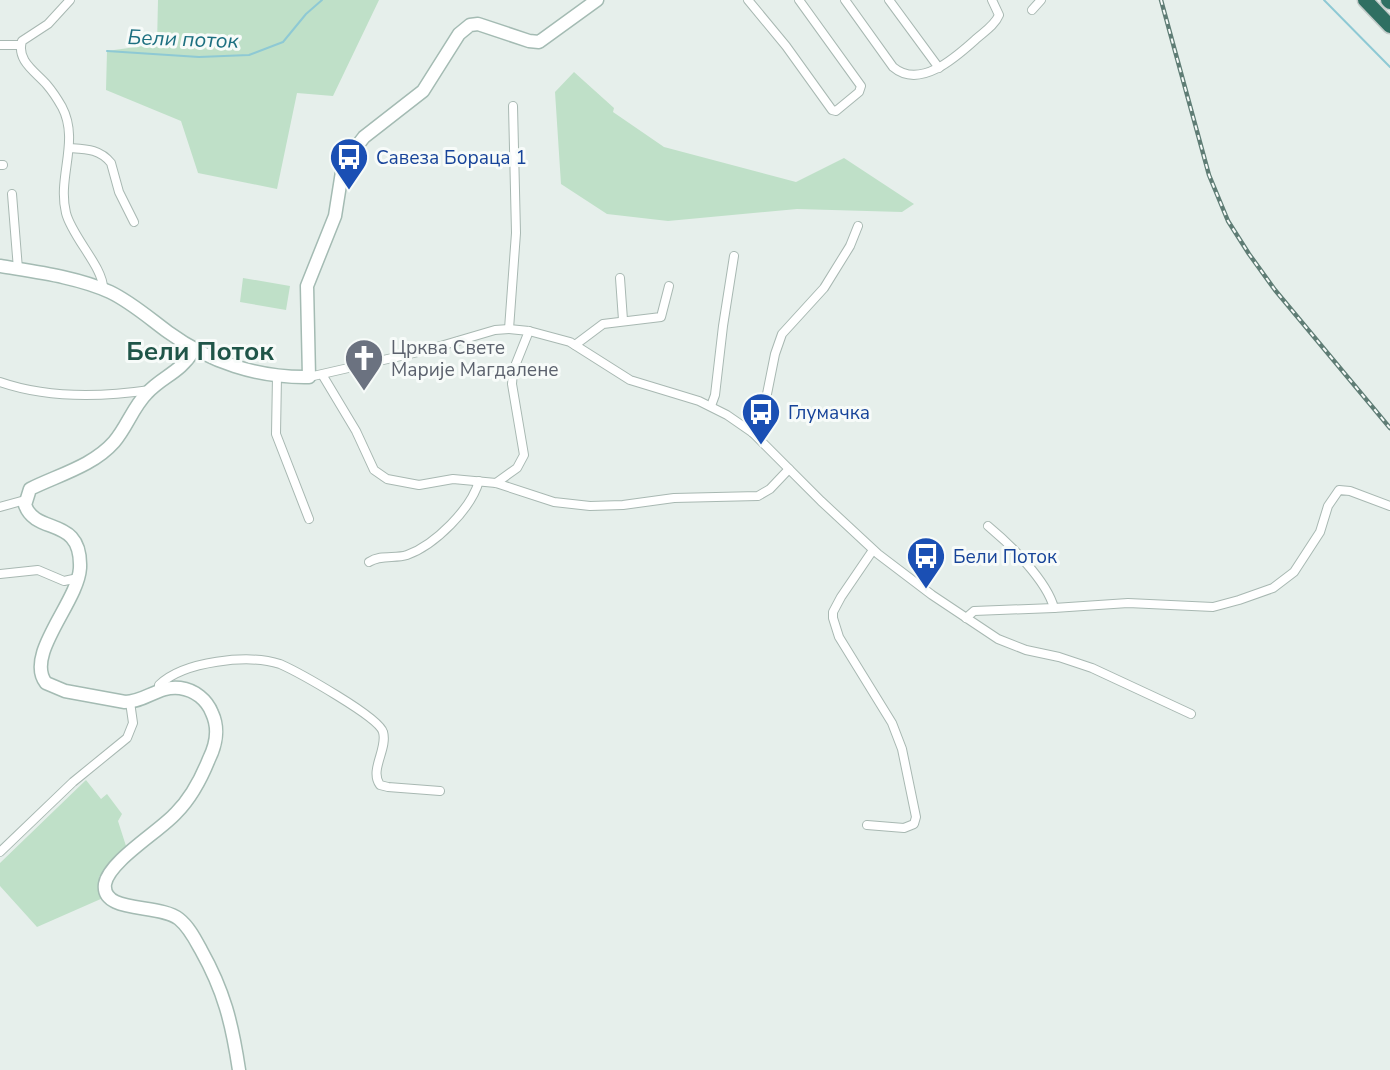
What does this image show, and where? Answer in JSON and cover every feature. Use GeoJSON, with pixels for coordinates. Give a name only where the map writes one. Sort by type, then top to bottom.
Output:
{"type":"FeatureCollection","features":[{"type":"Feature","properties":{"kind":"highway"},"geometry":{"type":"LineString","coordinates":[[1365,0],[1390,26]]}},
{"type":"Feature","properties":{"kind":"street"},"geometry":{"type":"LineString","coordinates":[[0,45],[20,44],[55,18],[70,0]]}},
{"type":"Feature","properties":{"kind":"street"},"geometry":{"type":"LineString","coordinates":[[309,377],[307,286],[335,216],[342,172],[354,148],[429,85],[459,34],[470,25],[478,24],[539,42],[597,0]]}},
{"type":"Feature","properties":{"kind":"street"},"geometry":{"type":"LineString","coordinates":[[748,0],[786,46],[832,110],[837,110],[861,88],[799,0]]}},
{"type":"Feature","properties":{"kind":"street"},"geometry":{"type":"LineString","coordinates":[[845,0],[897,70],[909,74],[939,68],[948,63],[997,19],[999,12],[992,0]]}},
{"type":"Feature","properties":{"kind":"street"},"geometry":{"type":"LineString","coordinates":[[889,0],[939,68]]}},
{"type":"Feature","properties":{"kind":"street"},"geometry":{"type":"LineString","coordinates":[[1032,10],[1041,0]]}},
{"type":"Feature","properties":{"kind":"street"},"geometry":{"type":"LineString","coordinates":[[20,44],[25,61],[46,83],[69,125],[70,148],[63,186],[65,211],[73,232],[101,276],[103,289]]}},
{"type":"Feature","properties":{"kind":"street"},"geometry":{"type":"LineString","coordinates":[[509,329],[516,233],[513,106]]}},
{"type":"Feature","properties":{"kind":"street"},"geometry":{"type":"LineString","coordinates":[[70,148],[93,150],[111,163],[123,202],[134,222]]}},
{"type":"Feature","properties":{"kind":"street"},"geometry":{"type":"LineString","coordinates":[[12,194],[18,269]]}},
{"type":"Feature","properties":{"kind":"street"},"geometry":{"type":"LineString","coordinates":[[753,433],[765,404],[782,334],[824,288],[850,246],[858,226]]}},
{"type":"Feature","properties":{"kind":"street"},"geometry":{"type":"LineString","coordinates":[[711,406],[715,395],[734,256]]}},
{"type":"Feature","properties":{"kind":"street"},"geometry":{"type":"LineString","coordinates":[[0,266],[103,289],[123,299],[194,350],[224,363],[277,376],[323,376],[437,348],[495,330],[529,331],[575,345],[631,380],[711,406],[753,433],[873,550],[918,585],[998,639],[1026,650],[1092,668],[1191,714]]}},
{"type":"Feature","properties":{"kind":"street"},"geometry":{"type":"LineString","coordinates":[[620,278],[623,320]]}},
{"type":"Feature","properties":{"kind":"street"},"geometry":{"type":"LineString","coordinates":[[575,345],[603,324],[661,317],[669,286]]}},
{"type":"Feature","properties":{"kind":"street"},"geometry":{"type":"LineString","coordinates":[[496,483],[517,468],[524,455],[512,384],[513,371],[529,331]]}},
{"type":"Feature","properties":{"kind":"street"},"geometry":{"type":"LineString","coordinates":[[194,350],[178,371],[150,390],[138,404],[127,425],[105,451],[86,463],[30,489],[25,500],[26,509],[34,518],[60,528],[73,540],[79,560],[78,578],[41,655],[42,678],[50,686],[65,691],[130,702],[170,687],[186,689],[204,701],[215,719],[215,743],[190,798],[167,823],[115,868],[107,879],[105,891],[116,904],[165,911],[178,918],[188,929],[216,978],[226,1003],[239,1070]]}},
{"type":"Feature","properties":{"kind":"street"},"geometry":{"type":"LineString","coordinates":[[277,376],[276,434],[309,519]]}},
{"type":"Feature","properties":{"kind":"street"},"geometry":{"type":"LineString","coordinates":[[323,376],[380,477],[419,485],[453,480],[479,481],[496,483],[554,502],[611,506],[674,498],[758,496],[770,489],[789,469]]}},
{"type":"Feature","properties":{"kind":"street"},"geometry":{"type":"LineString","coordinates":[[0,382],[43,393],[120,394],[150,390]]}},
{"type":"Feature","properties":{"kind":"street"},"geometry":{"type":"LineString","coordinates":[[120,394],[138,404]]}},
{"type":"Feature","properties":{"kind":"street"},"geometry":{"type":"LineString","coordinates":[[369,562],[404,556],[432,541],[459,516],[479,481]]}},
{"type":"Feature","properties":{"kind":"street"},"geometry":{"type":"LineString","coordinates":[[966,618],[974,611],[1128,603],[1213,607],[1273,588],[1294,572],[1320,532],[1328,506],[1339,490],[1350,491],[1390,506]]}},
{"type":"Feature","properties":{"kind":"street"},"geometry":{"type":"LineString","coordinates":[[0,507],[25,500]]}},
{"type":"Feature","properties":{"kind":"street"},"geometry":{"type":"LineString","coordinates":[[988,526],[1005,540],[1044,585],[1055,608]]}},
{"type":"Feature","properties":{"kind":"street"},"geometry":{"type":"LineString","coordinates":[[867,825],[907,827],[914,824],[916,817],[904,759],[892,723],[839,637],[833,618],[833,612],[841,597],[873,550]]}},
{"type":"Feature","properties":{"kind":"street"},"geometry":{"type":"LineString","coordinates":[[0,574],[38,570],[64,581],[78,578]]}},
{"type":"Feature","properties":{"kind":"street"},"geometry":{"type":"LineString","coordinates":[[159,690],[159,685],[173,675],[208,664],[233,660],[281,664],[363,712],[380,727],[384,739],[377,776],[380,785],[440,791]]}},
{"type":"Feature","properties":{"kind":"street"},"geometry":{"type":"LineString","coordinates":[[0,852],[73,782],[127,738],[133,723],[130,702]]}},
{"type":"Feature","properties":{"kind":"green space"},"geometry":{"type":"Polygon","coordinates":[[[158,0],[379,0],[333,96],[297,93],[277,189],[198,173],[181,121],[106,90],[107,51],[157,44],[158,0]]]}},
{"type":"Feature","properties":{"kind":"green space"},"geometry":{"type":"Polygon","coordinates":[[[574,72],[614,108],[613,112],[664,147],[796,182],[844,158],[914,204],[902,212],[797,209],[668,221],[607,214],[561,184],[555,92],[574,72]]]}},
{"type":"Feature","properties":{"kind":"green space"},"geometry":{"type":"Polygon","coordinates":[[[243,278],[290,286],[286,310],[240,302],[243,278]]]}},
{"type":"Feature","properties":{"kind":"green space"},"geometry":{"type":"Polygon","coordinates":[[[86,780],[101,799],[107,794],[122,814],[118,821],[126,846],[99,877],[103,898],[37,927],[0,886],[0,863],[86,780]]]}},
{"type":"Feature","properties":{"kind":"waterway","name":"Бели поток"},"geometry":{"type":"LineString","coordinates":[[107,51],[199,57],[249,55],[283,42],[306,14],[322,0]]}},
{"type":"Feature","properties":{"kind":"waterway","name":"Бели поток"},"geometry":{"type":"LineString","coordinates":[[1324,0],[1390,67]]}},
{"type":"Feature","properties":{"kind":"railway"},"geometry":{"type":"LineString","coordinates":[[1161,0],[1209,175],[1228,221],[1275,290],[1390,428]]}},
{"type":"Feature","properties":{"kind":"place","name":"Савеза Бораца 1"},"geometry":{"type":"Point","coordinates":[349,191]}},
{"type":"Feature","properties":{"kind":"place","name":"Црква Свете Марије Магдалене"},"geometry":{"type":"Point","coordinates":[364,392]}},
{"type":"Feature","properties":{"kind":"place","name":"Глумачка"},"geometry":{"type":"Point","coordinates":[761,446]}},
{"type":"Feature","properties":{"kind":"place","name":"Бели Поток"},"geometry":{"type":"Point","coordinates":[926,590]}},
{"type":"Feature","properties":{"kind":"district","name":"Бели Поток"},"geometry":{"type":"Point","coordinates":[200,351]}}]}
